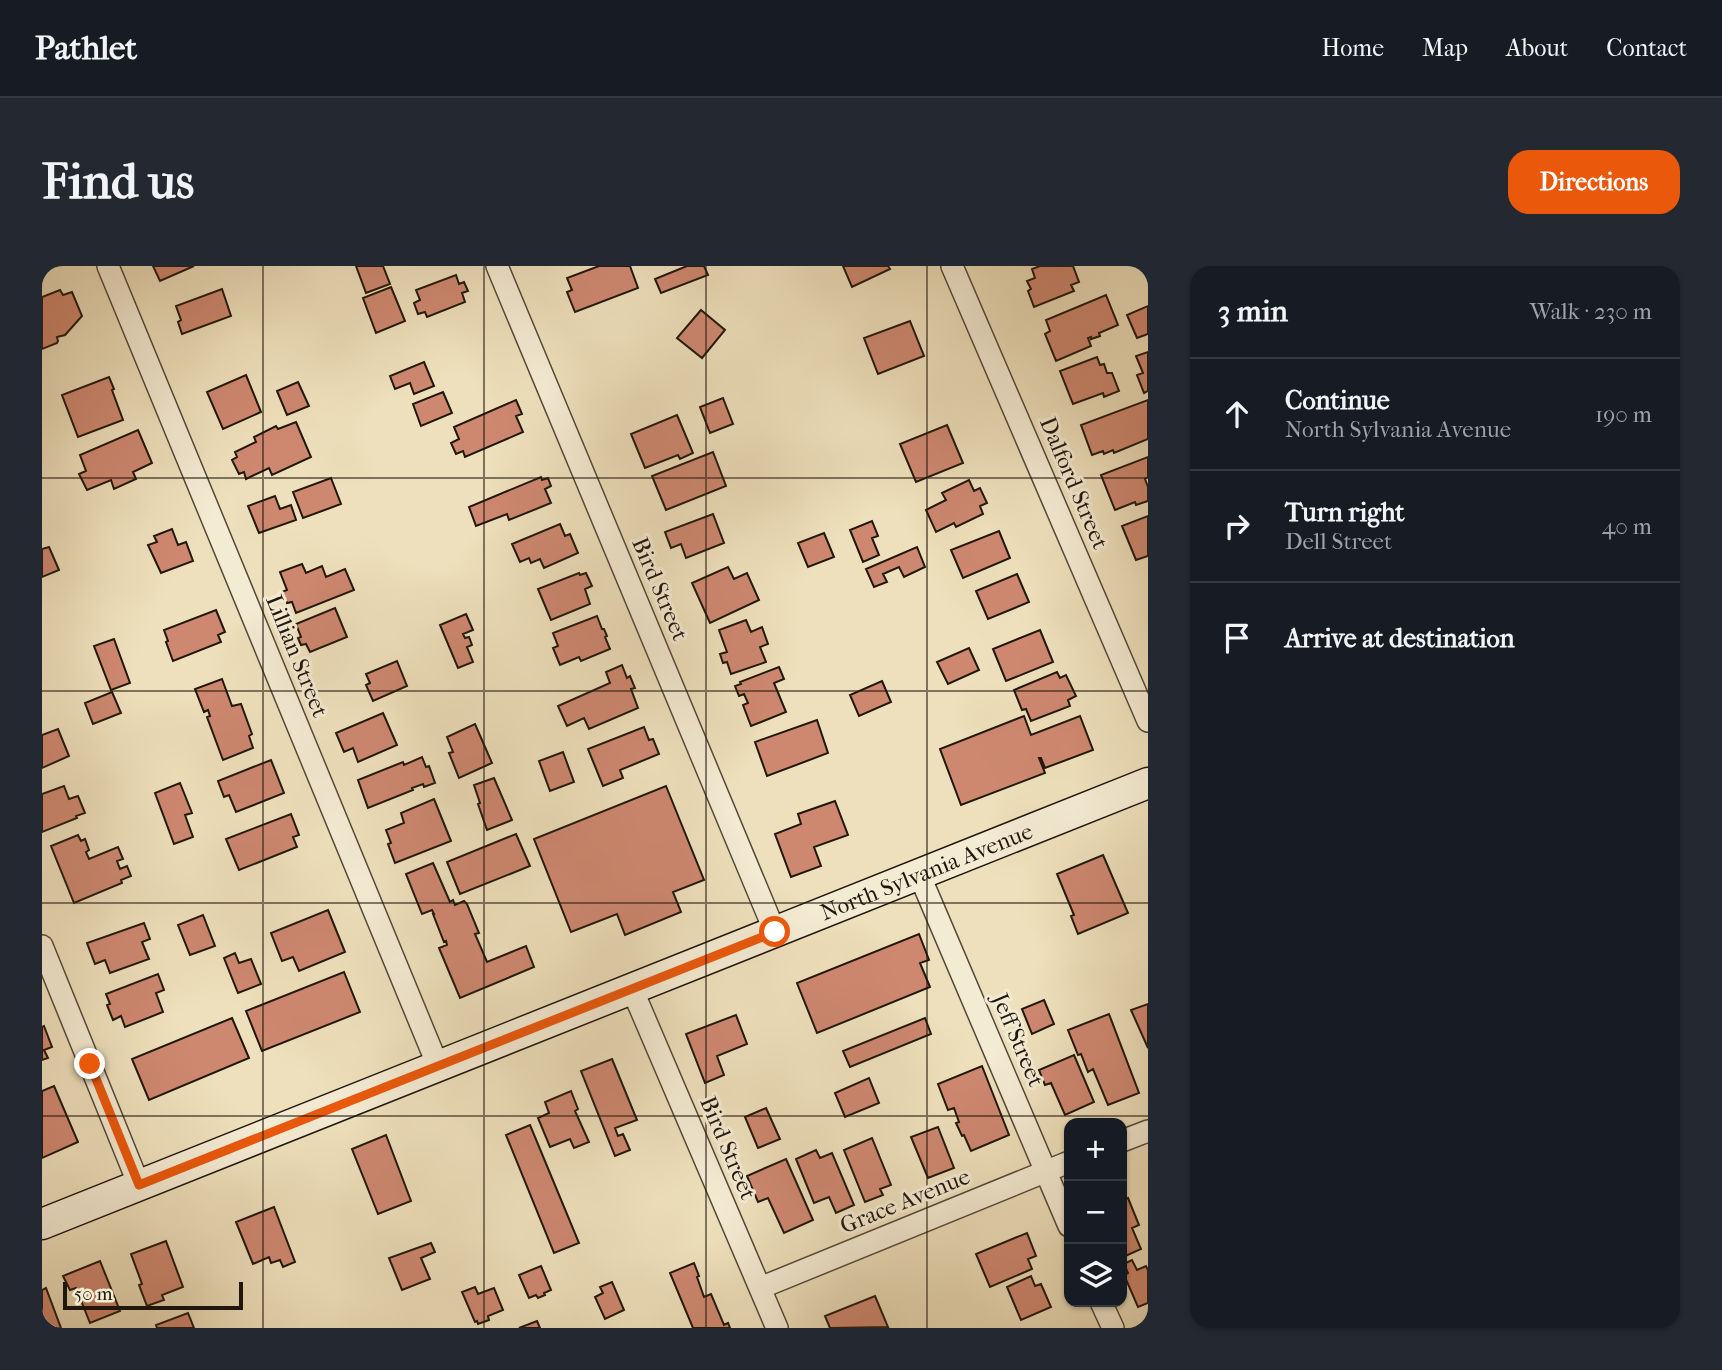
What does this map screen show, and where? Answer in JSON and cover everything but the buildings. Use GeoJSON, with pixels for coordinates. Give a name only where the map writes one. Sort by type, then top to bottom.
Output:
{"type":"FeatureCollection","features":[{"type":"Feature","properties":{"kind":"main road","name":"North Sylvania Avenue"},"geometry":{"type":"LineString","coordinates":[[42,1224],[1148,783]]}},
{"type":"Feature","properties":{"kind":"street","name":"Lillian Street"},"geometry":{"type":"LineString","coordinates":[[108,266],[438,1066]]}},
{"type":"Feature","properties":{"kind":"street","name":"Bird Street"},"geometry":{"type":"LineString","coordinates":[[497,266],[775,932]]}},
{"type":"Feature","properties":{"kind":"street","name":"Dalford Street"},"geometry":{"type":"LineString","coordinates":[[952,266],[1148,720]]}},
{"type":"Feature","properties":{"kind":"street","name":"Jeff Street"},"geometry":{"type":"LineString","coordinates":[[919,874],[1064,1214]]}},
{"type":"Feature","properties":{"kind":"street"},"geometry":{"type":"LineString","coordinates":[[42,946],[139,1185]]}},
{"type":"Feature","properties":{"kind":"street","name":"Bird Street"},"geometry":{"type":"LineString","coordinates":[[632,989],[777,1328]]}},
{"type":"Feature","properties":{"kind":"street"},"geometry":{"type":"LineString","coordinates":[[1127,1139],[1148,1130]]}},
{"type":"Feature","properties":{"kind":"street","name":"Grace Avenue"},"geometry":{"type":"LineString","coordinates":[[760,1288],[1064,1165]]}},
{"type":"Feature","properties":{"kind":"street"},"geometry":{"type":"LineString","coordinates":[[1103,1307],[1113,1328]]}},
{"type":"Feature","properties":{"kind":"route"},"geometry":{"type":"LineString","coordinates":[[90,1064],[139,1185],[775,932]]}}]}
